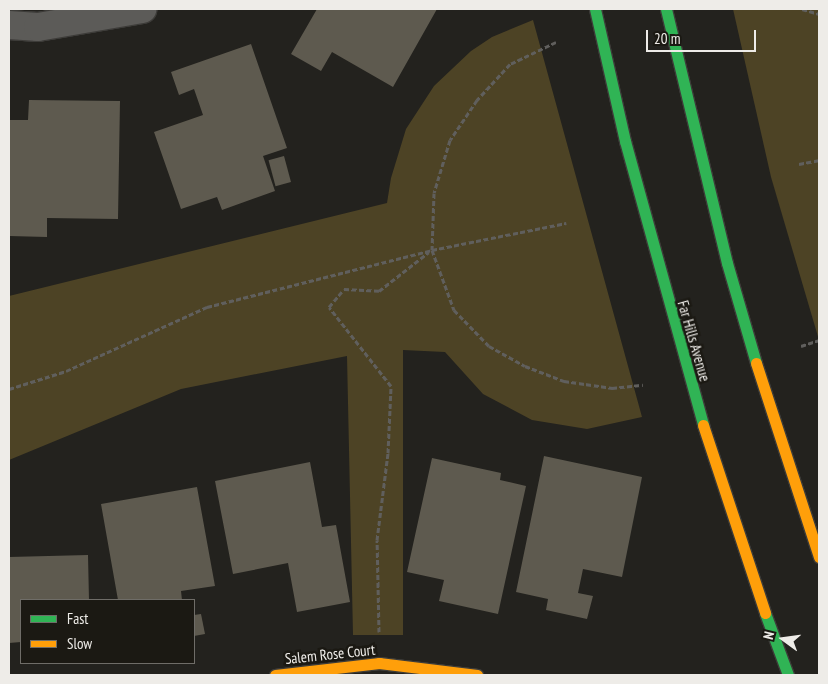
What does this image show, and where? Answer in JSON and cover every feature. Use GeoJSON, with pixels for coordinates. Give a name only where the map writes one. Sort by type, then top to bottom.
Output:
{"type":"FeatureCollection","features":[{"type":"Feature","properties":{"kind":"main road","name":"Far Hills Avenue"},"geometry":{"type":"LineString","coordinates":[[595,9],[625,141],[686,370],[755,588],[788,675]]}},
{"type":"Feature","properties":{"kind":"main road"},"geometry":{"type":"LineString","coordinates":[[666,9],[727,263],[766,398],[819,557]]}},
{"type":"Feature","properties":{"kind":"main road","name":"Salem Rose Court"},"geometry":{"type":"LineString","coordinates":[[275,675],[378,669],[478,675]]}},
{"type":"Feature","properties":{"kind":"street"},"geometry":{"type":"LineString","coordinates":[[9,25],[38,27],[142,9]]}},
{"type":"Feature","properties":{"kind":"path"},"geometry":{"type":"LineString","coordinates":[[802,9],[819,14]]}},
{"type":"Feature","properties":{"kind":"path"},"geometry":{"type":"LineString","coordinates":[[556,42],[510,64],[477,100],[450,140],[434,193],[432,250],[454,310],[489,346],[525,366],[564,381],[612,388],[643,386]]}},
{"type":"Feature","properties":{"kind":"path"},"geometry":{"type":"LineString","coordinates":[[799,164],[819,160]]}},
{"type":"Feature","properties":{"kind":"path"},"geometry":{"type":"LineString","coordinates":[[9,389],[66,371],[207,307],[432,250],[566,223]]}},
{"type":"Feature","properties":{"kind":"path"},"geometry":{"type":"LineString","coordinates":[[378,669],[377,540],[388,453],[391,386],[329,307],[344,289],[379,290],[432,250]]}},
{"type":"Feature","properties":{"kind":"path"},"geometry":{"type":"LineString","coordinates":[[801,346],[819,340]]}},
{"type":"Feature","properties":{"kind":"shaded area"},"geometry":{"type":"Polygon","coordinates":[[[733,9],[819,9],[819,340],[771,177],[733,9]]]}},
{"type":"Feature","properties":{"kind":"shaded area"},"geometry":{"type":"Polygon","coordinates":[[[533,20],[642,417],[587,429],[532,420],[483,394],[445,352],[403,350],[403,635],[353,635],[347,356],[181,389],[9,460],[9,296],[387,203],[391,178],[406,129],[434,86],[471,51],[492,37],[533,20]]]}},
{"type":"Feature","properties":{"kind":"building"},"geometry":{"type":"Polygon","coordinates":[[[317,9],[437,9],[393,87],[332,52],[321,71],[291,54],[317,9]]]}},
{"type":"Feature","properties":{"kind":"building"},"geometry":{"type":"Polygon","coordinates":[[[251,44],[287,148],[263,156],[275,191],[222,210],[217,197],[181,209],[154,132],[203,115],[194,89],[179,95],[171,72],[251,44]]]}},
{"type":"Feature","properties":{"kind":"building"},"geometry":{"type":"Polygon","coordinates":[[[29,100],[120,101],[118,219],[47,218],[47,237],[9,236],[9,120],[28,120],[29,100]]]}},
{"type":"Feature","properties":{"kind":"building"},"geometry":{"type":"Polygon","coordinates":[[[284,156],[291,182],[276,186],[269,160],[284,156]]]}},
{"type":"Feature","properties":{"kind":"building"},"geometry":{"type":"Polygon","coordinates":[[[544,456],[642,477],[622,577],[583,569],[578,593],[593,596],[587,619],[546,610],[548,599],[516,592],[544,456]]]}},
{"type":"Feature","properties":{"kind":"building"},"geometry":{"type":"Polygon","coordinates":[[[432,458],[501,473],[500,480],[526,486],[498,614],[439,601],[444,580],[407,572],[432,458]]]}},
{"type":"Feature","properties":{"kind":"building"},"geometry":{"type":"Polygon","coordinates":[[[310,462],[322,527],[336,525],[350,602],[297,612],[288,563],[233,574],[215,481],[310,462]]]}},
{"type":"Feature","properties":{"kind":"building"},"geometry":{"type":"Polygon","coordinates":[[[197,487],[215,586],[181,591],[182,599],[118,599],[101,504],[197,487]]]}},
{"type":"Feature","properties":{"kind":"building"},"geometry":{"type":"Polygon","coordinates":[[[88,555],[89,599],[20,599],[20,642],[9,643],[9,557],[88,555]]]}},
{"type":"Feature","properties":{"kind":"building"},"geometry":{"type":"Polygon","coordinates":[[[201,614],[205,634],[195,636],[195,615],[201,614]]]}},
{"type":"Feature","properties":{"kind":"traffic: fast"},"geometry":{"type":"LineString","coordinates":[[595,9],[625,141],[703,425]]}},
{"type":"Feature","properties":{"kind":"traffic: fast"},"geometry":{"type":"LineString","coordinates":[[666,9],[727,263],[756,363]]}},
{"type":"Feature","properties":{"kind":"traffic: fast"},"geometry":{"type":"LineString","coordinates":[[765,613],[788,675]]}},
{"type":"Feature","properties":{"kind":"traffic: slow"},"geometry":{"type":"LineString","coordinates":[[756,363],[819,557]]}},
{"type":"Feature","properties":{"kind":"traffic: slow"},"geometry":{"type":"LineString","coordinates":[[703,425],[765,613]]}},
{"type":"Feature","properties":{"kind":"traffic: slow"},"geometry":{"type":"LineString","coordinates":[[275,675],[379,663],[477,675]]}}]}
